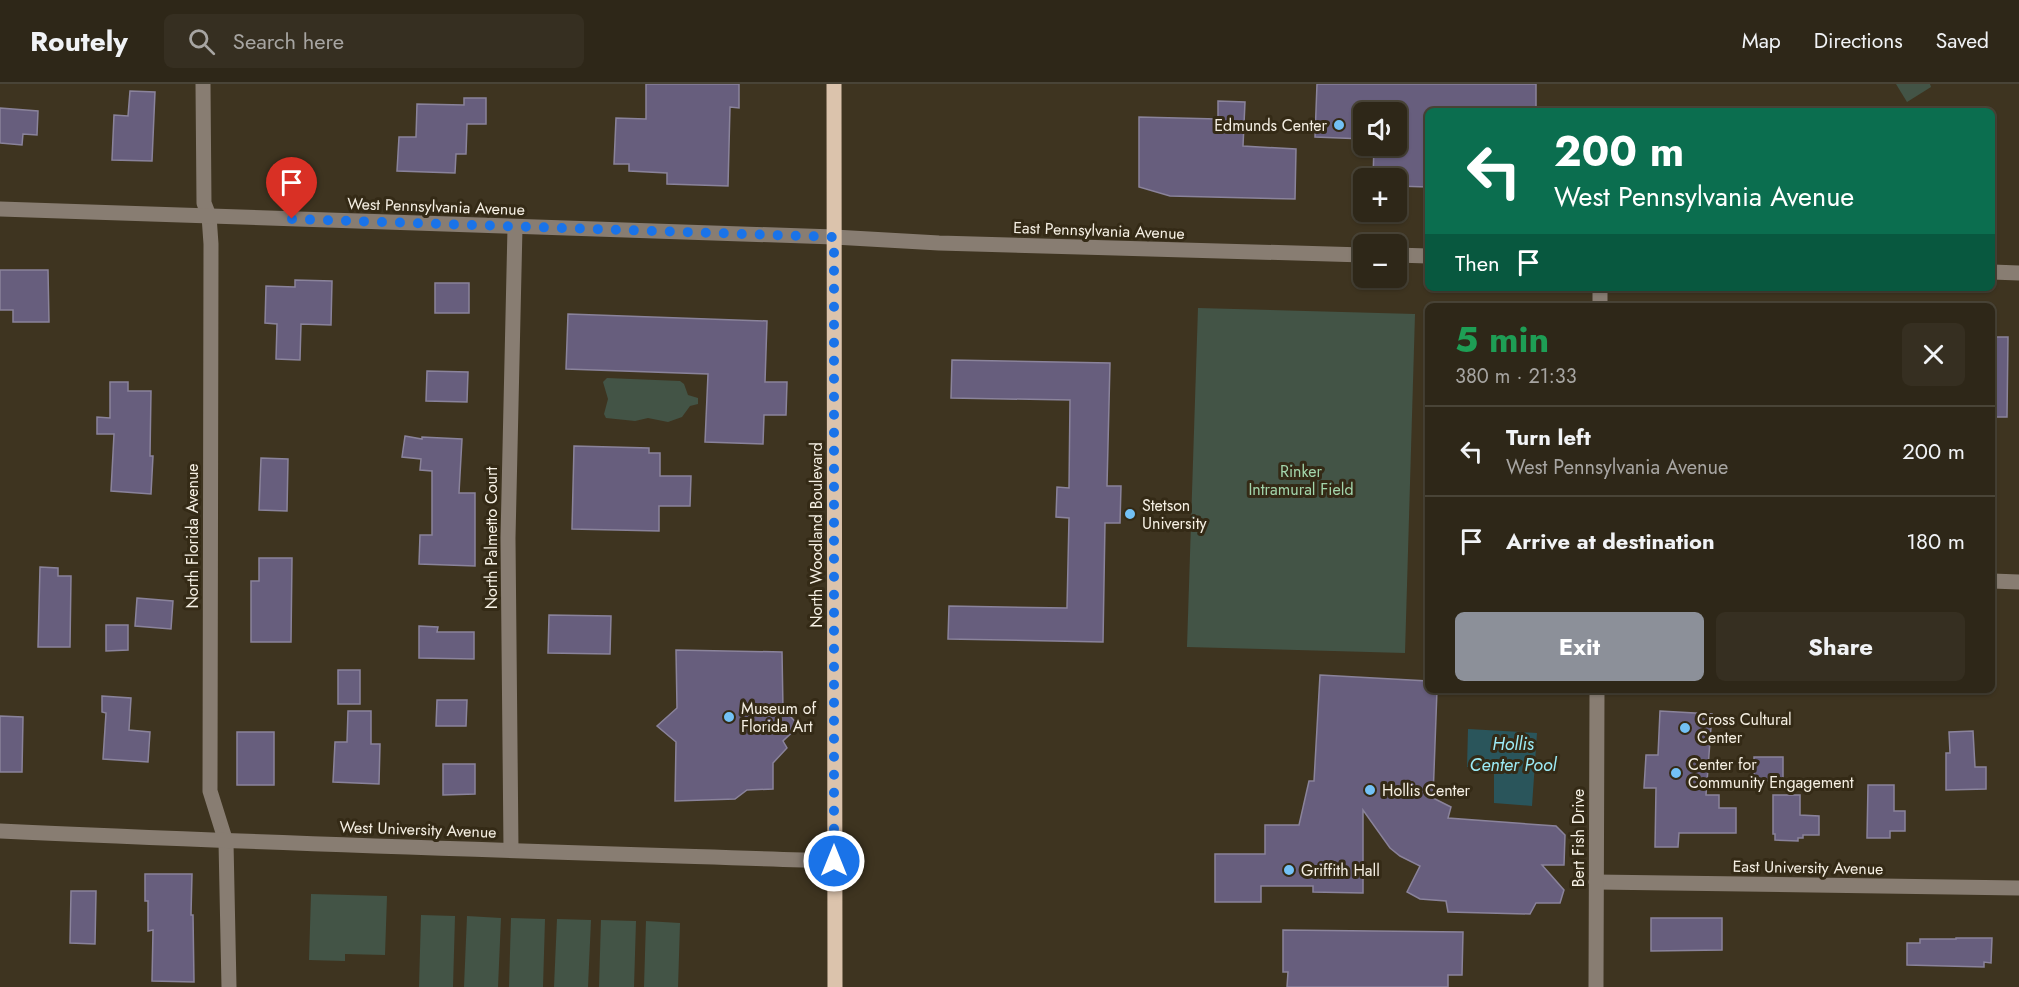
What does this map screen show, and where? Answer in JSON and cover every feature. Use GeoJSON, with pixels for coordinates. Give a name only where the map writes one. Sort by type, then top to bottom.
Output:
{"type":"FeatureCollection","features":[{"type":"Feature","properties":{"kind":"main road","name":"North Woodland Boulevard"},"geometry":{"type":"LineString","coordinates":[[834,84],[835,987]]}},
{"type":"Feature","properties":{"kind":"street","name":"North Florida Avenue"},"geometry":{"type":"LineString","coordinates":[[203,84],[204,203],[211,244],[210,791],[226,842],[229,987]]}},
{"type":"Feature","properties":{"kind":"street","name":"West Pennsylvania Avenue"},"geometry":{"type":"LineString","coordinates":[[0,209],[834,237]]}},
{"type":"Feature","properties":{"kind":"street","name":"North Palmetto Court"},"geometry":{"type":"LineString","coordinates":[[511,849],[508,538],[515,226]]}},
{"type":"Feature","properties":{"kind":"street","name":"East Pennsylvania Avenue"},"geometry":{"type":"LineString","coordinates":[[834,237],[951,243],[1353,255]]}},
{"type":"Feature","properties":{"kind":"street"},"geometry":{"type":"LineString","coordinates":[[1407,255],[1425,256]]}},
{"type":"Feature","properties":{"kind":"street"},"geometry":{"type":"LineString","coordinates":[[1995,272],[2019,273]]}},
{"type":"Feature","properties":{"kind":"street"},"geometry":{"type":"LineString","coordinates":[[1995,581],[2019,582]]}},
{"type":"Feature","properties":{"kind":"street","name":"Bert Fish Drive"},"geometry":{"type":"LineString","coordinates":[[1596,987],[1597,693]]}},
{"type":"Feature","properties":{"kind":"street","name":"West University Avenue"},"geometry":{"type":"LineString","coordinates":[[0,831],[226,842],[511,849],[834,861]]}},
{"type":"Feature","properties":{"kind":"street","name":"East University Avenue"},"geometry":{"type":"LineString","coordinates":[[1596,882],[2019,888]]}},
{"type":"Feature","properties":{"kind":"green space"},"geometry":{"type":"Polygon","coordinates":[[[1896,84],[1930,84],[1931,87],[1907,102],[1896,84]]]}},
{"type":"Feature","properties":{"kind":"green space","name":"Rinker Intramural Field"},"geometry":{"type":"Polygon","coordinates":[[[1198,308],[1415,314],[1405,653],[1187,647],[1198,308]]]}},
{"type":"Feature","properties":{"kind":"green space"},"geometry":{"type":"Polygon","coordinates":[[[607,378],[680,381],[684,384],[688,395],[698,398],[698,404],[690,406],[682,417],[668,422],[648,418],[635,421],[606,418],[604,414],[608,399],[603,382],[607,378]]]}},
{"type":"Feature","properties":{"kind":"green space"},"geometry":{"type":"Polygon","coordinates":[[[311,894],[387,896],[385,955],[345,954],[345,961],[309,960],[311,894]]]}},
{"type":"Feature","properties":{"kind":"green space"},"geometry":{"type":"Polygon","coordinates":[[[421,915],[455,916],[453,987],[419,987],[421,915]]]}},
{"type":"Feature","properties":{"kind":"green space"},"geometry":{"type":"Polygon","coordinates":[[[467,916],[501,918],[498,987],[464,987],[467,916]]]}},
{"type":"Feature","properties":{"kind":"green space"},"geometry":{"type":"Polygon","coordinates":[[[511,918],[545,919],[543,987],[509,987],[511,918]]]}},
{"type":"Feature","properties":{"kind":"green space"},"geometry":{"type":"Polygon","coordinates":[[[557,919],[591,920],[588,987],[554,987],[557,919]]]}},
{"type":"Feature","properties":{"kind":"green space"},"geometry":{"type":"Polygon","coordinates":[[[601,920],[636,921],[634,987],[599,987],[601,920]]]}},
{"type":"Feature","properties":{"kind":"green space"},"geometry":{"type":"Polygon","coordinates":[[[646,921],[680,923],[678,987],[644,987],[646,921]]]}},
{"type":"Feature","properties":{"kind":"water","name":"Hollis Center Pool"},"geometry":{"type":"Polygon","coordinates":[[[1468,729],[1537,733],[1532,806],[1494,803],[1494,768],[1467,767],[1468,729]]]}},
{"type":"Feature","properties":{"kind":"building"},"geometry":{"type":"Polygon","coordinates":[[[646,84],[739,84],[739,108],[730,107],[728,186],[667,184],[667,173],[629,171],[629,164],[614,164],[616,118],[646,119],[646,84]]]}},
{"type":"Feature","properties":{"kind":"building","name":"Edmunds Center"},"geometry":{"type":"Polygon","coordinates":[[[1317,84],[1536,84],[1536,108],[1425,108],[1425,187],[1407,186],[1407,168],[1373,168],[1374,156],[1407,156],[1407,102],[1353,102],[1353,139],[1315,137],[1317,84]]]}},
{"type":"Feature","properties":{"kind":"building"},"geometry":{"type":"Polygon","coordinates":[[[130,91],[155,92],[152,161],[112,160],[114,115],[128,116],[130,91]]]}},
{"type":"Feature","properties":{"kind":"building"},"geometry":{"type":"Polygon","coordinates":[[[464,98],[486,98],[486,124],[467,124],[466,154],[456,154],[455,173],[397,171],[399,137],[416,137],[417,104],[464,105],[464,98]]]}},
{"type":"Feature","properties":{"kind":"building"},"geometry":{"type":"Polygon","coordinates":[[[1218,101],[1245,102],[1243,146],[1296,149],[1295,199],[1170,196],[1139,187],[1139,117],[1218,119],[1218,101]]]}},
{"type":"Feature","properties":{"kind":"building"},"geometry":{"type":"Polygon","coordinates":[[[0,108],[38,111],[37,135],[23,134],[22,145],[0,143],[0,108]]]}},
{"type":"Feature","properties":{"kind":"building"},"geometry":{"type":"Polygon","coordinates":[[[0,270],[48,270],[49,322],[13,322],[13,310],[0,310],[0,270]]]}},
{"type":"Feature","properties":{"kind":"building"},"geometry":{"type":"Polygon","coordinates":[[[295,280],[332,281],[331,325],[301,324],[300,360],[276,359],[277,324],[265,323],[266,286],[295,287],[295,280]]]}},
{"type":"Feature","properties":{"kind":"building"},"geometry":{"type":"Polygon","coordinates":[[[435,283],[469,283],[469,313],[435,313],[435,283]]]}},
{"type":"Feature","properties":{"kind":"building"},"geometry":{"type":"Polygon","coordinates":[[[568,314],[767,321],[765,382],[787,382],[786,415],[764,415],[763,444],[705,442],[708,374],[566,369],[568,314]]]}},
{"type":"Feature","properties":{"kind":"building"},"geometry":{"type":"Polygon","coordinates":[[[1995,337],[2008,337],[2007,417],[1995,417],[1995,337]]]}},
{"type":"Feature","properties":{"kind":"building"},"geometry":{"type":"Polygon","coordinates":[[[952,360],[1110,363],[1107,486],[1121,486],[1120,523],[1105,523],[1103,642],[948,639],[949,606],[1067,608],[1069,518],[1056,517],[1057,487],[1069,488],[1070,400],[951,398],[952,360]]]}},
{"type":"Feature","properties":{"kind":"building"},"geometry":{"type":"Polygon","coordinates":[[[427,371],[468,372],[467,402],[426,401],[427,371]]]}},
{"type":"Feature","properties":{"kind":"building"},"geometry":{"type":"Polygon","coordinates":[[[110,382],[128,382],[128,391],[151,391],[150,456],[153,456],[151,494],[111,491],[114,434],[97,434],[97,417],[110,418],[110,382]]]}},
{"type":"Feature","properties":{"kind":"building"},"geometry":{"type":"Polygon","coordinates":[[[405,436],[422,439],[422,437],[462,439],[459,493],[475,493],[475,566],[419,564],[420,535],[432,535],[432,471],[420,470],[421,459],[402,457],[405,436]]]}},
{"type":"Feature","properties":{"kind":"building"},"geometry":{"type":"Polygon","coordinates":[[[574,446],[649,448],[649,453],[660,453],[660,476],[691,476],[690,506],[659,506],[659,531],[572,529],[574,446]]]}},
{"type":"Feature","properties":{"kind":"building"},"geometry":{"type":"Polygon","coordinates":[[[261,458],[288,459],[287,511],[259,510],[261,458]]]}},
{"type":"Feature","properties":{"kind":"building"},"geometry":{"type":"Polygon","coordinates":[[[259,558],[292,558],[291,642],[251,642],[251,581],[259,581],[259,558]]]}},
{"type":"Feature","properties":{"kind":"building"},"geometry":{"type":"Polygon","coordinates":[[[40,567],[58,568],[58,576],[71,576],[70,647],[38,647],[40,567]]]}},
{"type":"Feature","properties":{"kind":"building"},"geometry":{"type":"Polygon","coordinates":[[[137,598],[173,601],[171,629],[135,626],[137,598]]]}},
{"type":"Feature","properties":{"kind":"building"},"geometry":{"type":"Polygon","coordinates":[[[549,615],[611,616],[610,654],[548,653],[549,615]]]}},
{"type":"Feature","properties":{"kind":"building"},"geometry":{"type":"Polygon","coordinates":[[[106,625],[128,625],[128,650],[106,651],[106,625]]]}},
{"type":"Feature","properties":{"kind":"building"},"geometry":{"type":"Polygon","coordinates":[[[419,626],[438,627],[437,632],[474,632],[474,659],[419,658],[419,626]]]}},
{"type":"Feature","properties":{"kind":"building","name":"Museum of Florida Art"},"geometry":{"type":"Polygon","coordinates":[[[676,650],[782,652],[783,708],[799,726],[783,741],[787,748],[773,763],[773,789],[747,790],[735,799],[675,801],[676,742],[657,726],[677,708],[676,650]]]}},
{"type":"Feature","properties":{"kind":"building"},"geometry":{"type":"Polygon","coordinates":[[[338,670],[360,670],[360,704],[338,704],[338,670]]]}},
{"type":"Feature","properties":{"kind":"building","name":"Hollis Center"},"geometry":{"type":"Polygon","coordinates":[[[1320,675],[1425,681],[1425,693],[1437,693],[1433,798],[1451,807],[1448,818],[1556,826],[1565,835],[1564,865],[1542,865],[1564,890],[1560,903],[1536,903],[1530,914],[1448,912],[1446,901],[1420,899],[1407,892],[1420,866],[1390,848],[1363,810],[1363,893],[1313,892],[1313,886],[1261,886],[1261,902],[1215,902],[1215,854],[1265,854],[1265,825],[1299,825],[1309,781],[1314,781],[1320,675]]]}},
{"type":"Feature","properties":{"kind":"building"},"geometry":{"type":"Polygon","coordinates":[[[102,696],[131,698],[129,730],[150,732],[148,762],[103,759],[106,713],[102,712],[102,696]]]}},
{"type":"Feature","properties":{"kind":"building"},"geometry":{"type":"Polygon","coordinates":[[[437,700],[467,700],[466,726],[436,726],[437,700]]]}},
{"type":"Feature","properties":{"kind":"building"},"geometry":{"type":"Polygon","coordinates":[[[348,711],[371,711],[371,744],[380,744],[379,784],[333,782],[335,742],[347,742],[348,711]]]}},
{"type":"Feature","properties":{"kind":"building"},"geometry":{"type":"Polygon","coordinates":[[[1660,711],[1712,714],[1706,795],[1719,795],[1719,808],[1736,808],[1736,833],[1679,833],[1678,847],[1655,847],[1656,788],[1644,788],[1646,755],[1658,755],[1660,711]]]}},
{"type":"Feature","properties":{"kind":"building"},"geometry":{"type":"Polygon","coordinates":[[[0,716],[23,717],[22,772],[0,772],[0,716]]]}},
{"type":"Feature","properties":{"kind":"building"},"geometry":{"type":"Polygon","coordinates":[[[1973,731],[1975,767],[1986,767],[1986,789],[1946,790],[1946,753],[1950,753],[1949,732],[1973,731]]]}},
{"type":"Feature","properties":{"kind":"building"},"geometry":{"type":"Polygon","coordinates":[[[237,732],[274,732],[274,785],[237,785],[237,732]]]}},
{"type":"Feature","properties":{"kind":"building"},"geometry":{"type":"Polygon","coordinates":[[[1754,757],[1783,757],[1783,781],[1754,780],[1754,757]]]}},
{"type":"Feature","properties":{"kind":"building"},"geometry":{"type":"Polygon","coordinates":[[[443,764],[475,764],[475,794],[443,795],[443,764]]]}},
{"type":"Feature","properties":{"kind":"building"},"geometry":{"type":"Polygon","coordinates":[[[1868,785],[1894,785],[1894,811],[1905,811],[1905,831],[1890,831],[1890,838],[1867,838],[1868,785]]]}},
{"type":"Feature","properties":{"kind":"building"},"geometry":{"type":"Polygon","coordinates":[[[1773,795],[1800,795],[1800,815],[1819,816],[1819,835],[1803,835],[1803,838],[1798,838],[1798,841],[1775,840],[1773,795]]]}},
{"type":"Feature","properties":{"kind":"building"},"geometry":{"type":"Polygon","coordinates":[[[145,874],[192,874],[194,982],[152,981],[153,930],[148,931],[145,874]]]}},
{"type":"Feature","properties":{"kind":"building"},"geometry":{"type":"Polygon","coordinates":[[[71,891],[96,891],[95,944],[70,943],[71,891]]]}},
{"type":"Feature","properties":{"kind":"building"},"geometry":{"type":"Polygon","coordinates":[[[1651,918],[1722,918],[1722,950],[1651,951],[1651,918]]]}},
{"type":"Feature","properties":{"kind":"building"},"geometry":{"type":"Polygon","coordinates":[[[1283,930],[1463,932],[1462,975],[1448,975],[1448,987],[1287,987],[1288,972],[1283,972],[1283,930]]]}},
{"type":"Feature","properties":{"kind":"building"},"geometry":{"type":"Polygon","coordinates":[[[1992,938],[1991,963],[1984,962],[1984,967],[1907,965],[1907,943],[1920,943],[1920,939],[1992,938]]]}},
{"type":"Feature","properties":{"kind":"place","name":"Edmunds Center"},"geometry":{"type":"Point","coordinates":[1339,125]}},
{"type":"Feature","properties":{"kind":"place","name":"Stetson University"},"geometry":{"type":"Point","coordinates":[1130,514]}},
{"type":"Feature","properties":{"kind":"place","name":"Museum of Florida Art"},"geometry":{"type":"Point","coordinates":[729,717]}},
{"type":"Feature","properties":{"kind":"place","name":"Cross Cultural Center"},"geometry":{"type":"Point","coordinates":[1685,728]}},
{"type":"Feature","properties":{"kind":"place","name":"Center for Community Engagement"},"geometry":{"type":"Point","coordinates":[1676,773]}},
{"type":"Feature","properties":{"kind":"place","name":"Hollis Center"},"geometry":{"type":"Point","coordinates":[1370,790]}},
{"type":"Feature","properties":{"kind":"place","name":"Griffith Hall"},"geometry":{"type":"Point","coordinates":[1289,870]}},
{"type":"Feature","properties":{"kind":"route"},"geometry":{"type":"LineString","coordinates":[[292,219],[834,237],[834,861]]}}]}
